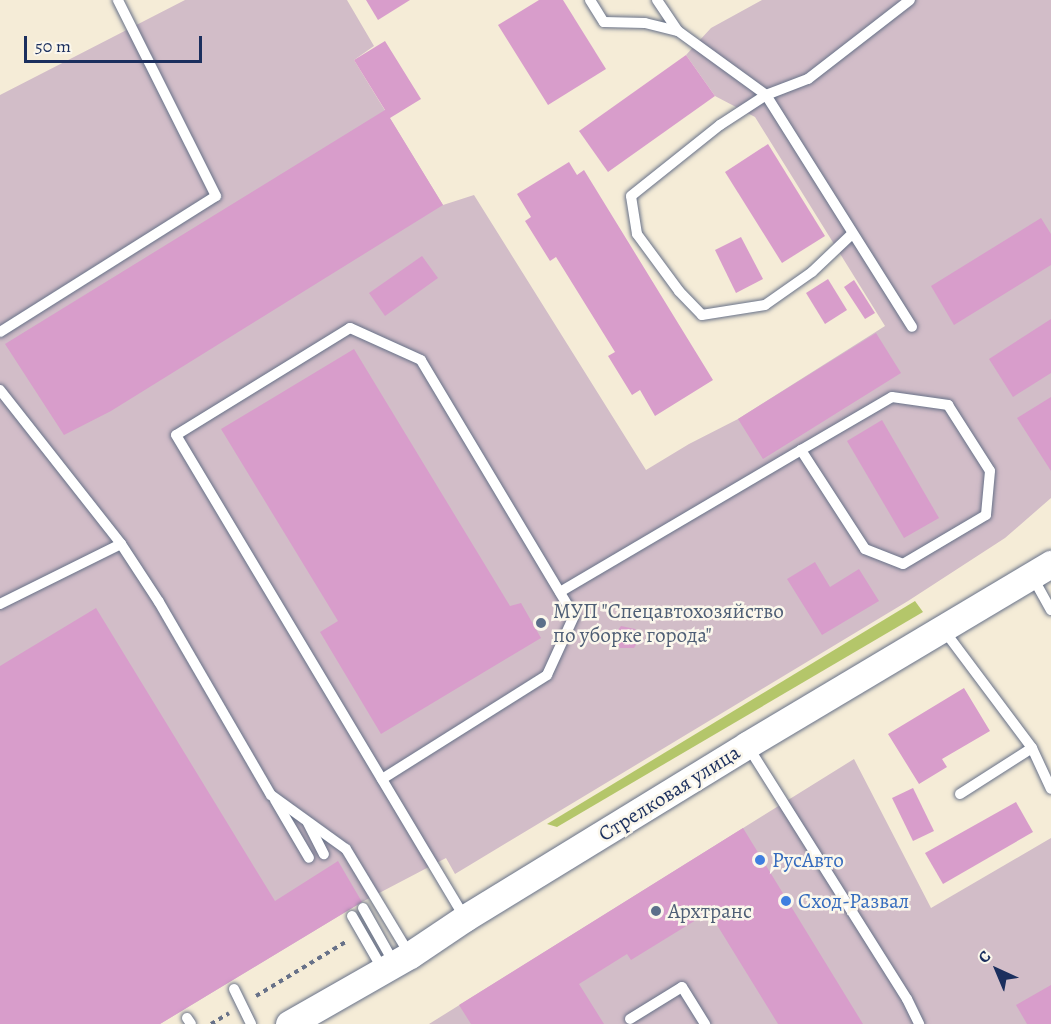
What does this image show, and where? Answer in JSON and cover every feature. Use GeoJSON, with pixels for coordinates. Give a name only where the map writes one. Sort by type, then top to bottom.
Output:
{"type":"FeatureCollection","features":[{"type":"Feature","properties":{"kind":"street","name":"Стрелковая улица"},"geometry":{"type":"LineString","coordinates":[[289,1024],[396,963],[465,918],[747,745],[1041,570]]}},
{"type":"Feature","properties":{"kind":"lane"},"geometry":{"type":"LineString","coordinates":[[0,332],[216,196],[118,0]]}},
{"type":"Feature","properties":{"kind":"lane"},"geometry":{"type":"LineString","coordinates":[[590,0],[604,22],[645,22],[678,31]]}},
{"type":"Feature","properties":{"kind":"lane"},"geometry":{"type":"LineString","coordinates":[[657,0],[678,31],[766,95],[912,327]]}},
{"type":"Feature","properties":{"kind":"lane"},"geometry":{"type":"LineString","coordinates":[[852,234],[812,272],[765,305],[702,315],[679,291],[637,234],[631,196],[720,125],[766,95],[808,79],[910,0]]}},
{"type":"Feature","properties":{"kind":"lane"},"geometry":{"type":"LineString","coordinates":[[382,779],[547,675],[574,616],[421,360],[350,328],[176,435],[465,918]]}},
{"type":"Feature","properties":{"kind":"lane"},"geometry":{"type":"LineString","coordinates":[[0,390],[121,544],[159,602],[309,858]]}},
{"type":"Feature","properties":{"kind":"lane"},"geometry":{"type":"LineString","coordinates":[[560,592],[801,450],[891,397],[948,405],[990,471],[986,515],[903,564],[865,549],[801,450]]}},
{"type":"Feature","properties":{"kind":"lane"},"geometry":{"type":"LineString","coordinates":[[0,604],[121,544]]}},
{"type":"Feature","properties":{"kind":"lane"},"geometry":{"type":"LineString","coordinates":[[1041,570],[1051,610]]}},
{"type":"Feature","properties":{"kind":"lane"},"geometry":{"type":"LineString","coordinates":[[943,629],[1032,748],[1051,789]]}},
{"type":"Feature","properties":{"kind":"lane"},"geometry":{"type":"LineString","coordinates":[[747,745],[907,999],[919,1024]]}},
{"type":"Feature","properties":{"kind":"lane"},"geometry":{"type":"LineString","coordinates":[[960,794],[1032,748]]}},
{"type":"Feature","properties":{"kind":"lane"},"geometry":{"type":"LineString","coordinates":[[271,795],[346,849],[396,963]]}},
{"type":"Feature","properties":{"kind":"lane"},"geometry":{"type":"LineString","coordinates":[[306,820],[324,854]]}},
{"type":"Feature","properties":{"kind":"lane"},"geometry":{"type":"LineString","coordinates":[[363,908],[396,963]]}},
{"type":"Feature","properties":{"kind":"lane"},"geometry":{"type":"LineString","coordinates":[[352,916],[361,932],[396,963]]}},
{"type":"Feature","properties":{"kind":"lane"},"geometry":{"type":"LineString","coordinates":[[630,1019],[682,987],[705,1024]]}},
{"type":"Feature","properties":{"kind":"lane"},"geometry":{"type":"LineString","coordinates":[[234,989],[251,1024]]}},
{"type":"Feature","properties":{"kind":"path"},"geometry":{"type":"LineString","coordinates":[[211,1024],[361,932]]}},
{"type":"Feature","properties":{"kind":"shaded area"},"geometry":{"type":"Polygon","coordinates":[[[185,0],[347,0],[374,46],[354,60],[443,205],[474,195],[646,470],[689,444],[738,419],[885,326],[755,117],[715,96],[686,55],[711,28],[762,0],[1051,0],[1051,498],[1005,538],[908,601],[455,874],[446,858],[362,902],[160,1024],[0,1024],[0,95],[185,0]]]}},
{"type":"Feature","properties":{"kind":"shaded area"},"geometry":{"type":"Polygon","coordinates":[[[854,759],[931,908],[1051,838],[1051,1024],[429,1024],[854,759]]]}},
{"type":"Feature","properties":{"kind":"green space"},"geometry":{"type":"Polygon","coordinates":[[[915,601],[923,612],[557,827],[547,824],[915,601]]]}},
{"type":"Feature","properties":{"kind":"building"},"geometry":{"type":"Polygon","coordinates":[[[366,0],[410,0],[378,20],[366,0]]]}},
{"type":"Feature","properties":{"kind":"building"},"geometry":{"type":"Polygon","coordinates":[[[539,0],[563,0],[606,69],[548,105],[498,25],[539,0]]]}},
{"type":"Feature","properties":{"kind":"building"},"geometry":{"type":"Polygon","coordinates":[[[385,41],[421,99],[390,118],[443,205],[111,411],[64,435],[5,344],[385,110],[354,60],[385,41]]]}},
{"type":"Feature","properties":{"kind":"building"},"geometry":{"type":"Polygon","coordinates":[[[686,55],[715,96],[608,172],[579,131],[686,55]]]}},
{"type":"Feature","properties":{"kind":"building"},"geometry":{"type":"Polygon","coordinates":[[[768,144],[825,236],[782,263],[725,172],[768,144]]]}},
{"type":"Feature","properties":{"kind":"building"},"geometry":{"type":"Polygon","coordinates":[[[569,162],[577,175],[584,170],[713,380],[655,416],[640,390],[632,395],[608,356],[615,352],[556,257],[550,261],[525,221],[531,217],[517,194],[569,162]]]}},
{"type":"Feature","properties":{"kind":"building"},"geometry":{"type":"Polygon","coordinates":[[[1041,218],[1051,234],[1051,265],[954,325],[931,286],[1041,218]]]}},
{"type":"Feature","properties":{"kind":"building"},"geometry":{"type":"Polygon","coordinates":[[[741,237],[763,279],[736,293],[715,250],[741,237]]]}},
{"type":"Feature","properties":{"kind":"building"},"geometry":{"type":"Polygon","coordinates":[[[422,256],[438,278],[385,316],[369,293],[422,256]]]}},
{"type":"Feature","properties":{"kind":"building"},"geometry":{"type":"Polygon","coordinates":[[[828,279],[847,310],[825,324],[806,293],[828,279]]]}},
{"type":"Feature","properties":{"kind":"building"},"geometry":{"type":"Polygon","coordinates":[[[854,280],[875,313],[865,319],[844,287],[854,280]]]}},
{"type":"Feature","properties":{"kind":"building"},"geometry":{"type":"Polygon","coordinates":[[[1051,319],[1051,373],[1013,397],[989,359],[1051,319]]]}},
{"type":"Feature","properties":{"kind":"building"},"geometry":{"type":"Polygon","coordinates":[[[876,333],[901,373],[763,459],[738,419],[876,333]]]}},
{"type":"Feature","properties":{"kind":"building"},"geometry":{"type":"Polygon","coordinates":[[[354,349],[510,606],[521,603],[541,638],[381,734],[320,632],[338,621],[221,429],[354,349]]]}},
{"type":"Feature","properties":{"kind":"building"},"geometry":{"type":"Polygon","coordinates":[[[1051,397],[1051,471],[1017,418],[1051,397]]]}},
{"type":"Feature","properties":{"kind":"building"},"geometry":{"type":"Polygon","coordinates":[[[882,420],[939,518],[904,538],[847,441],[882,420]]]}},
{"type":"Feature","properties":{"kind":"building"},"geometry":{"type":"Polygon","coordinates":[[[815,562],[830,587],[859,569],[879,601],[822,635],[787,579],[815,562]]]}},
{"type":"Feature","properties":{"kind":"building"},"geometry":{"type":"Polygon","coordinates":[[[96,608],[275,901],[338,861],[362,902],[160,1024],[0,1024],[0,666],[96,608]]]}},
{"type":"Feature","properties":{"kind":"building"},"geometry":{"type":"Polygon","coordinates":[[[621,626],[635,629],[640,638],[634,648],[620,648],[614,635],[621,626]]]}},
{"type":"Feature","properties":{"kind":"building"},"geometry":{"type":"Polygon","coordinates":[[[964,688],[990,731],[942,759],[947,767],[919,784],[888,734],[964,688]]]}},
{"type":"Feature","properties":{"kind":"building"},"geometry":{"type":"Polygon","coordinates":[[[913,788],[934,831],[913,841],[892,798],[913,788]]]}},
{"type":"Feature","properties":{"kind":"building"},"geometry":{"type":"Polygon","coordinates":[[[1016,802],[1033,832],[943,884],[925,853],[1016,802]]]}},
{"type":"Feature","properties":{"kind":"building"},"geometry":{"type":"Polygon","coordinates":[[[743,828],[863,1024],[778,1024],[709,912],[631,960],[627,954],[579,984],[604,1024],[471,1024],[459,1005],[743,828]]]}},
{"type":"Feature","properties":{"kind":"building"},"geometry":{"type":"Polygon","coordinates":[[[1051,985],[1051,1024],[1027,1024],[1016,1005],[1051,985]]]}},
{"type":"Feature","properties":{"kind":"place","name":"МУП \"Спецавтохозяйство по уборке города\""},"geometry":{"type":"Point","coordinates":[541,623]}},
{"type":"Feature","properties":{"kind":"place","name":"РусАвто"},"geometry":{"type":"Point","coordinates":[760,860]}},
{"type":"Feature","properties":{"kind":"place","name":"Сход-Развал"},"geometry":{"type":"Point","coordinates":[786,901]}},
{"type":"Feature","properties":{"kind":"place","name":"Архтранс"},"geometry":{"type":"Point","coordinates":[656,911]}}]}
